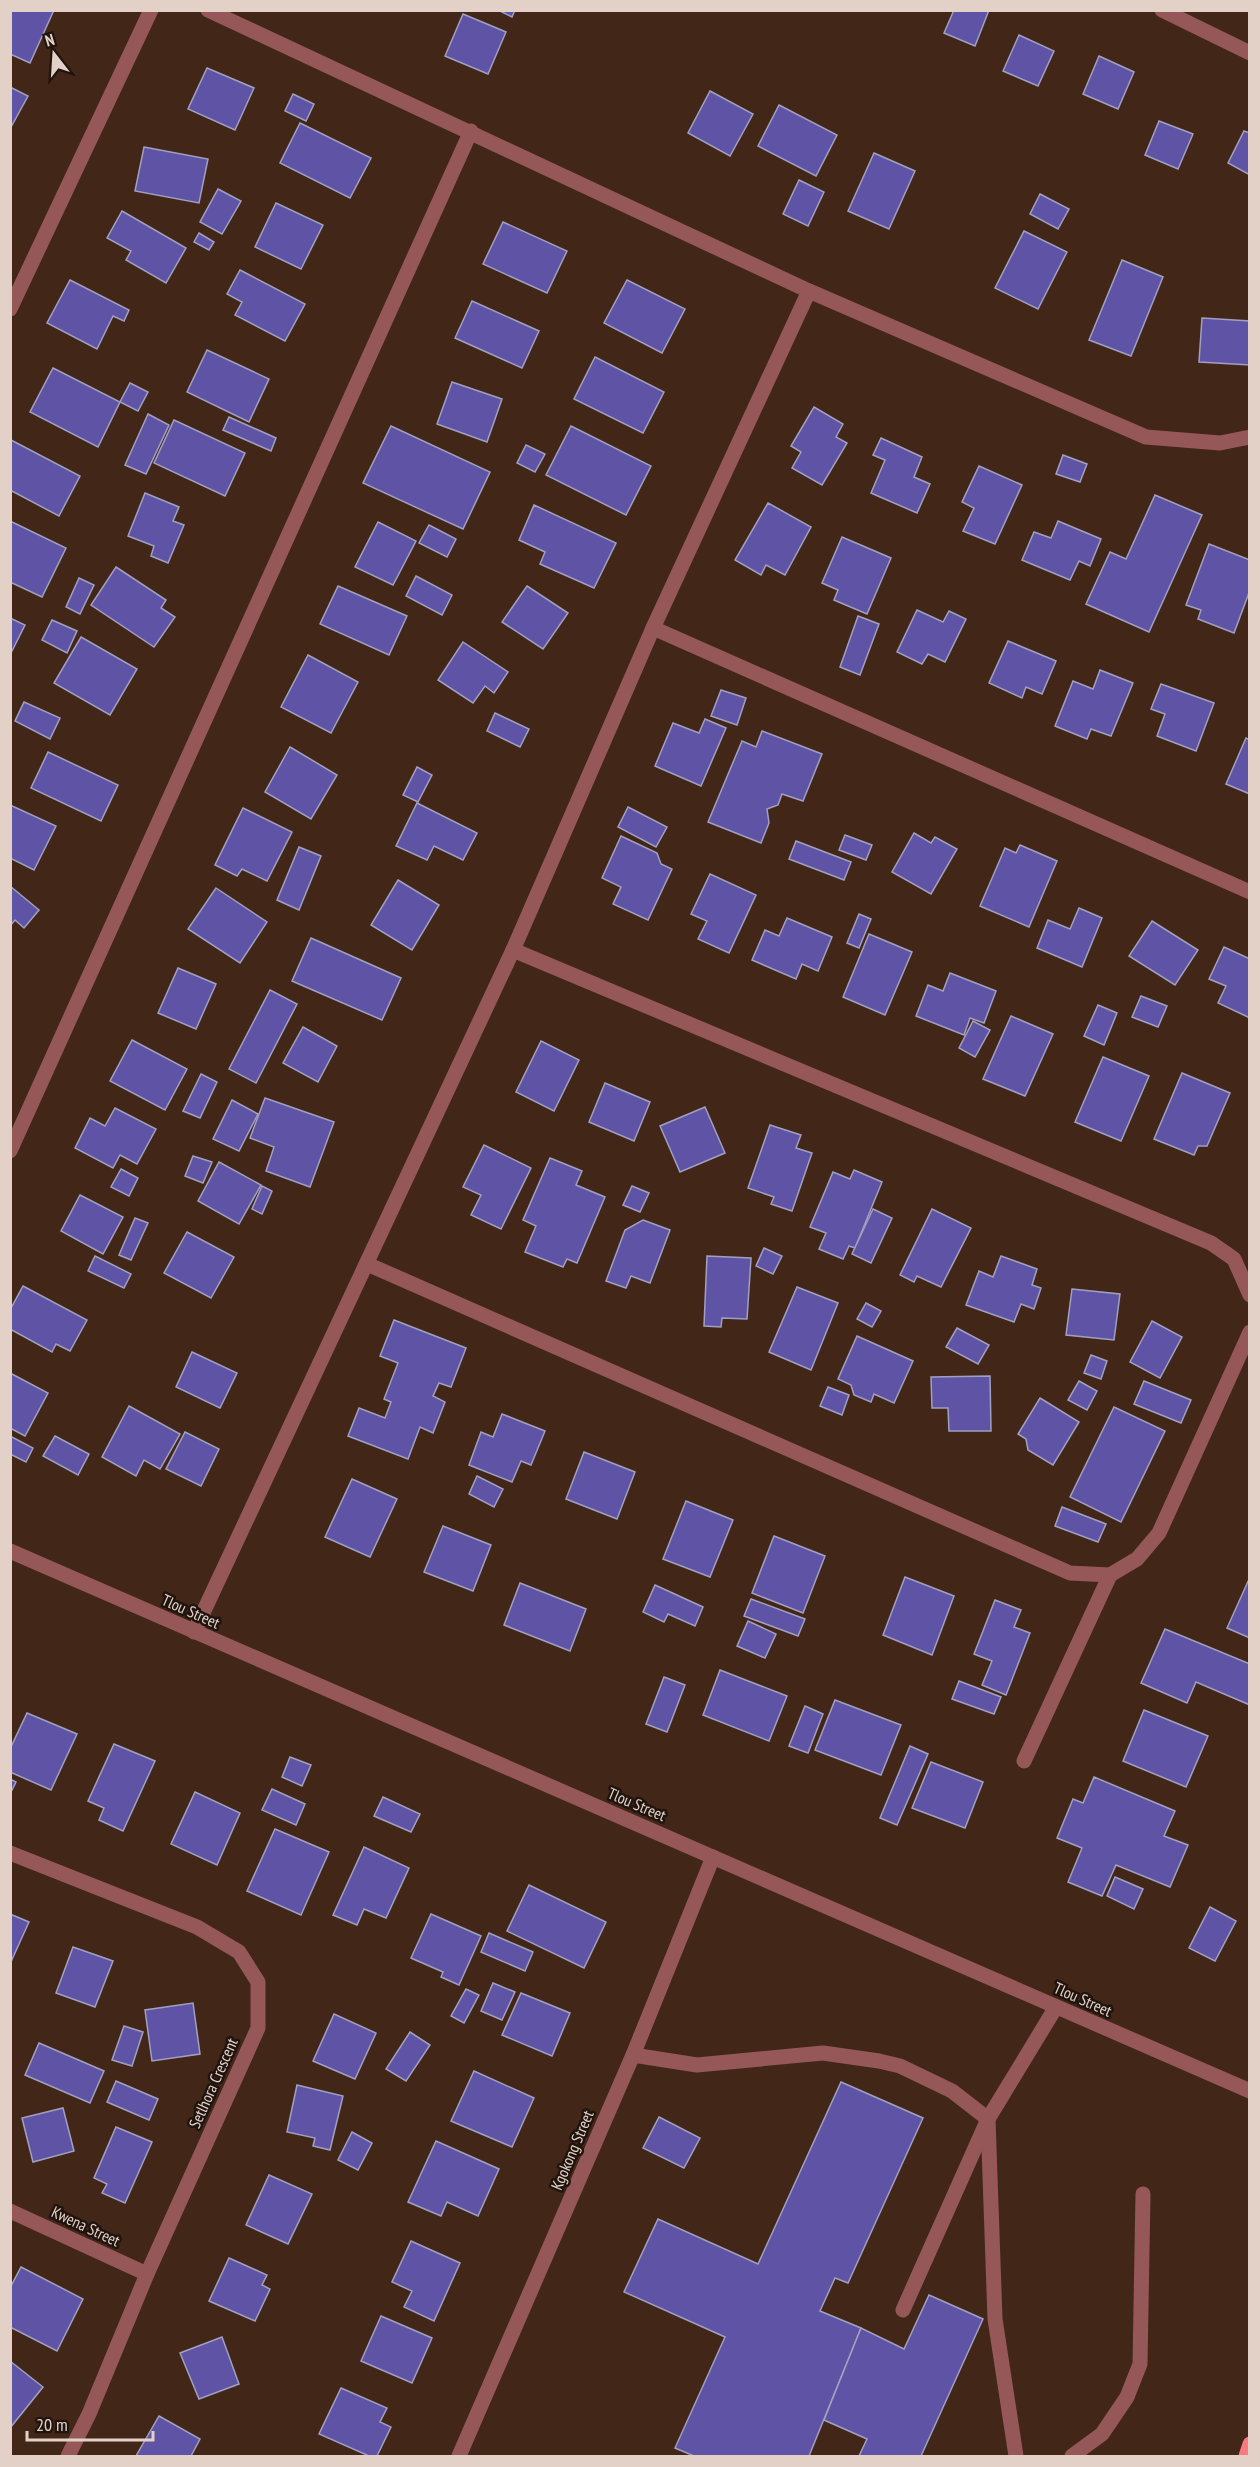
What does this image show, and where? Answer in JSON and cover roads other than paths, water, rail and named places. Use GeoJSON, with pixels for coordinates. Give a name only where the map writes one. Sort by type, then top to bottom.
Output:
{"type":"FeatureCollection","features":[{"type":"Feature","properties":{"kind":"main road"},"geometry":{"type":"LineString","coordinates":[[1246,2457],[1250,2444]]}},
{"type":"Feature","properties":{"kind":"street"},"geometry":{"type":"LineString","coordinates":[[10,309],[152,10]]}},
{"type":"Feature","properties":{"kind":"street"},"geometry":{"type":"LineString","coordinates":[[208,10],[809,291],[1146,437],[1220,443],[1250,437]]}},
{"type":"Feature","properties":{"kind":"street"},"geometry":{"type":"LineString","coordinates":[[1162,10],[1250,53]]}},
{"type":"Feature","properties":{"kind":"street"},"geometry":{"type":"LineString","coordinates":[[10,1151],[471,131]]}},
{"type":"Feature","properties":{"kind":"street"},"geometry":{"type":"LineString","coordinates":[[194,1632],[513,950],[653,628],[809,291]]}},
{"type":"Feature","properties":{"kind":"street"},"geometry":{"type":"LineString","coordinates":[[653,628],[1250,892]]}},
{"type":"Feature","properties":{"kind":"street"},"geometry":{"type":"LineString","coordinates":[[513,950],[1210,1243],[1234,1259],[1250,1295]]}},
{"type":"Feature","properties":{"kind":"street"},"geometry":{"type":"LineString","coordinates":[[367,1264],[1070,1573],[1110,1575],[1137,1559],[1159,1533],[1250,1332]]}},
{"type":"Feature","properties":{"kind":"street","name":"Tlou Street"},"geometry":{"type":"LineString","coordinates":[[10,1551],[1250,2091]]}},
{"type":"Feature","properties":{"kind":"street"},"geometry":{"type":"LineString","coordinates":[[1024,1761],[1110,1575]]}},
{"type":"Feature","properties":{"kind":"street","name":"Setlhora Crescent"},"geometry":{"type":"LineString","coordinates":[[10,1853],[197,1927],[239,1952],[258,1982],[258,2028],[147,2274],[89,2414],[68,2457]]}},
{"type":"Feature","properties":{"kind":"street","name":"Kgokong Street"},"geometry":{"type":"LineString","coordinates":[[459,2457],[633,2055],[713,1857]]}},
{"type":"Feature","properties":{"kind":"street"},"geometry":{"type":"LineString","coordinates":[[903,2310],[988,2119],[1056,2007]]}},
{"type":"Feature","properties":{"kind":"street"},"geometry":{"type":"LineString","coordinates":[[633,2055],[697,2065],[823,2053],[879,2061],[900,2066],[952,2091],[988,2119]]}},
{"type":"Feature","properties":{"kind":"street"},"geometry":{"type":"LineString","coordinates":[[988,2119],[995,2319],[1016,2457]]}},
{"type":"Feature","properties":{"kind":"street"},"geometry":{"type":"LineString","coordinates":[[1072,2457],[1102,2434],[1127,2397],[1140,2364],[1143,2194]]}},
{"type":"Feature","properties":{"kind":"street","name":"Kwena Street"},"geometry":{"type":"LineString","coordinates":[[10,2211],[147,2274]]}}]}
